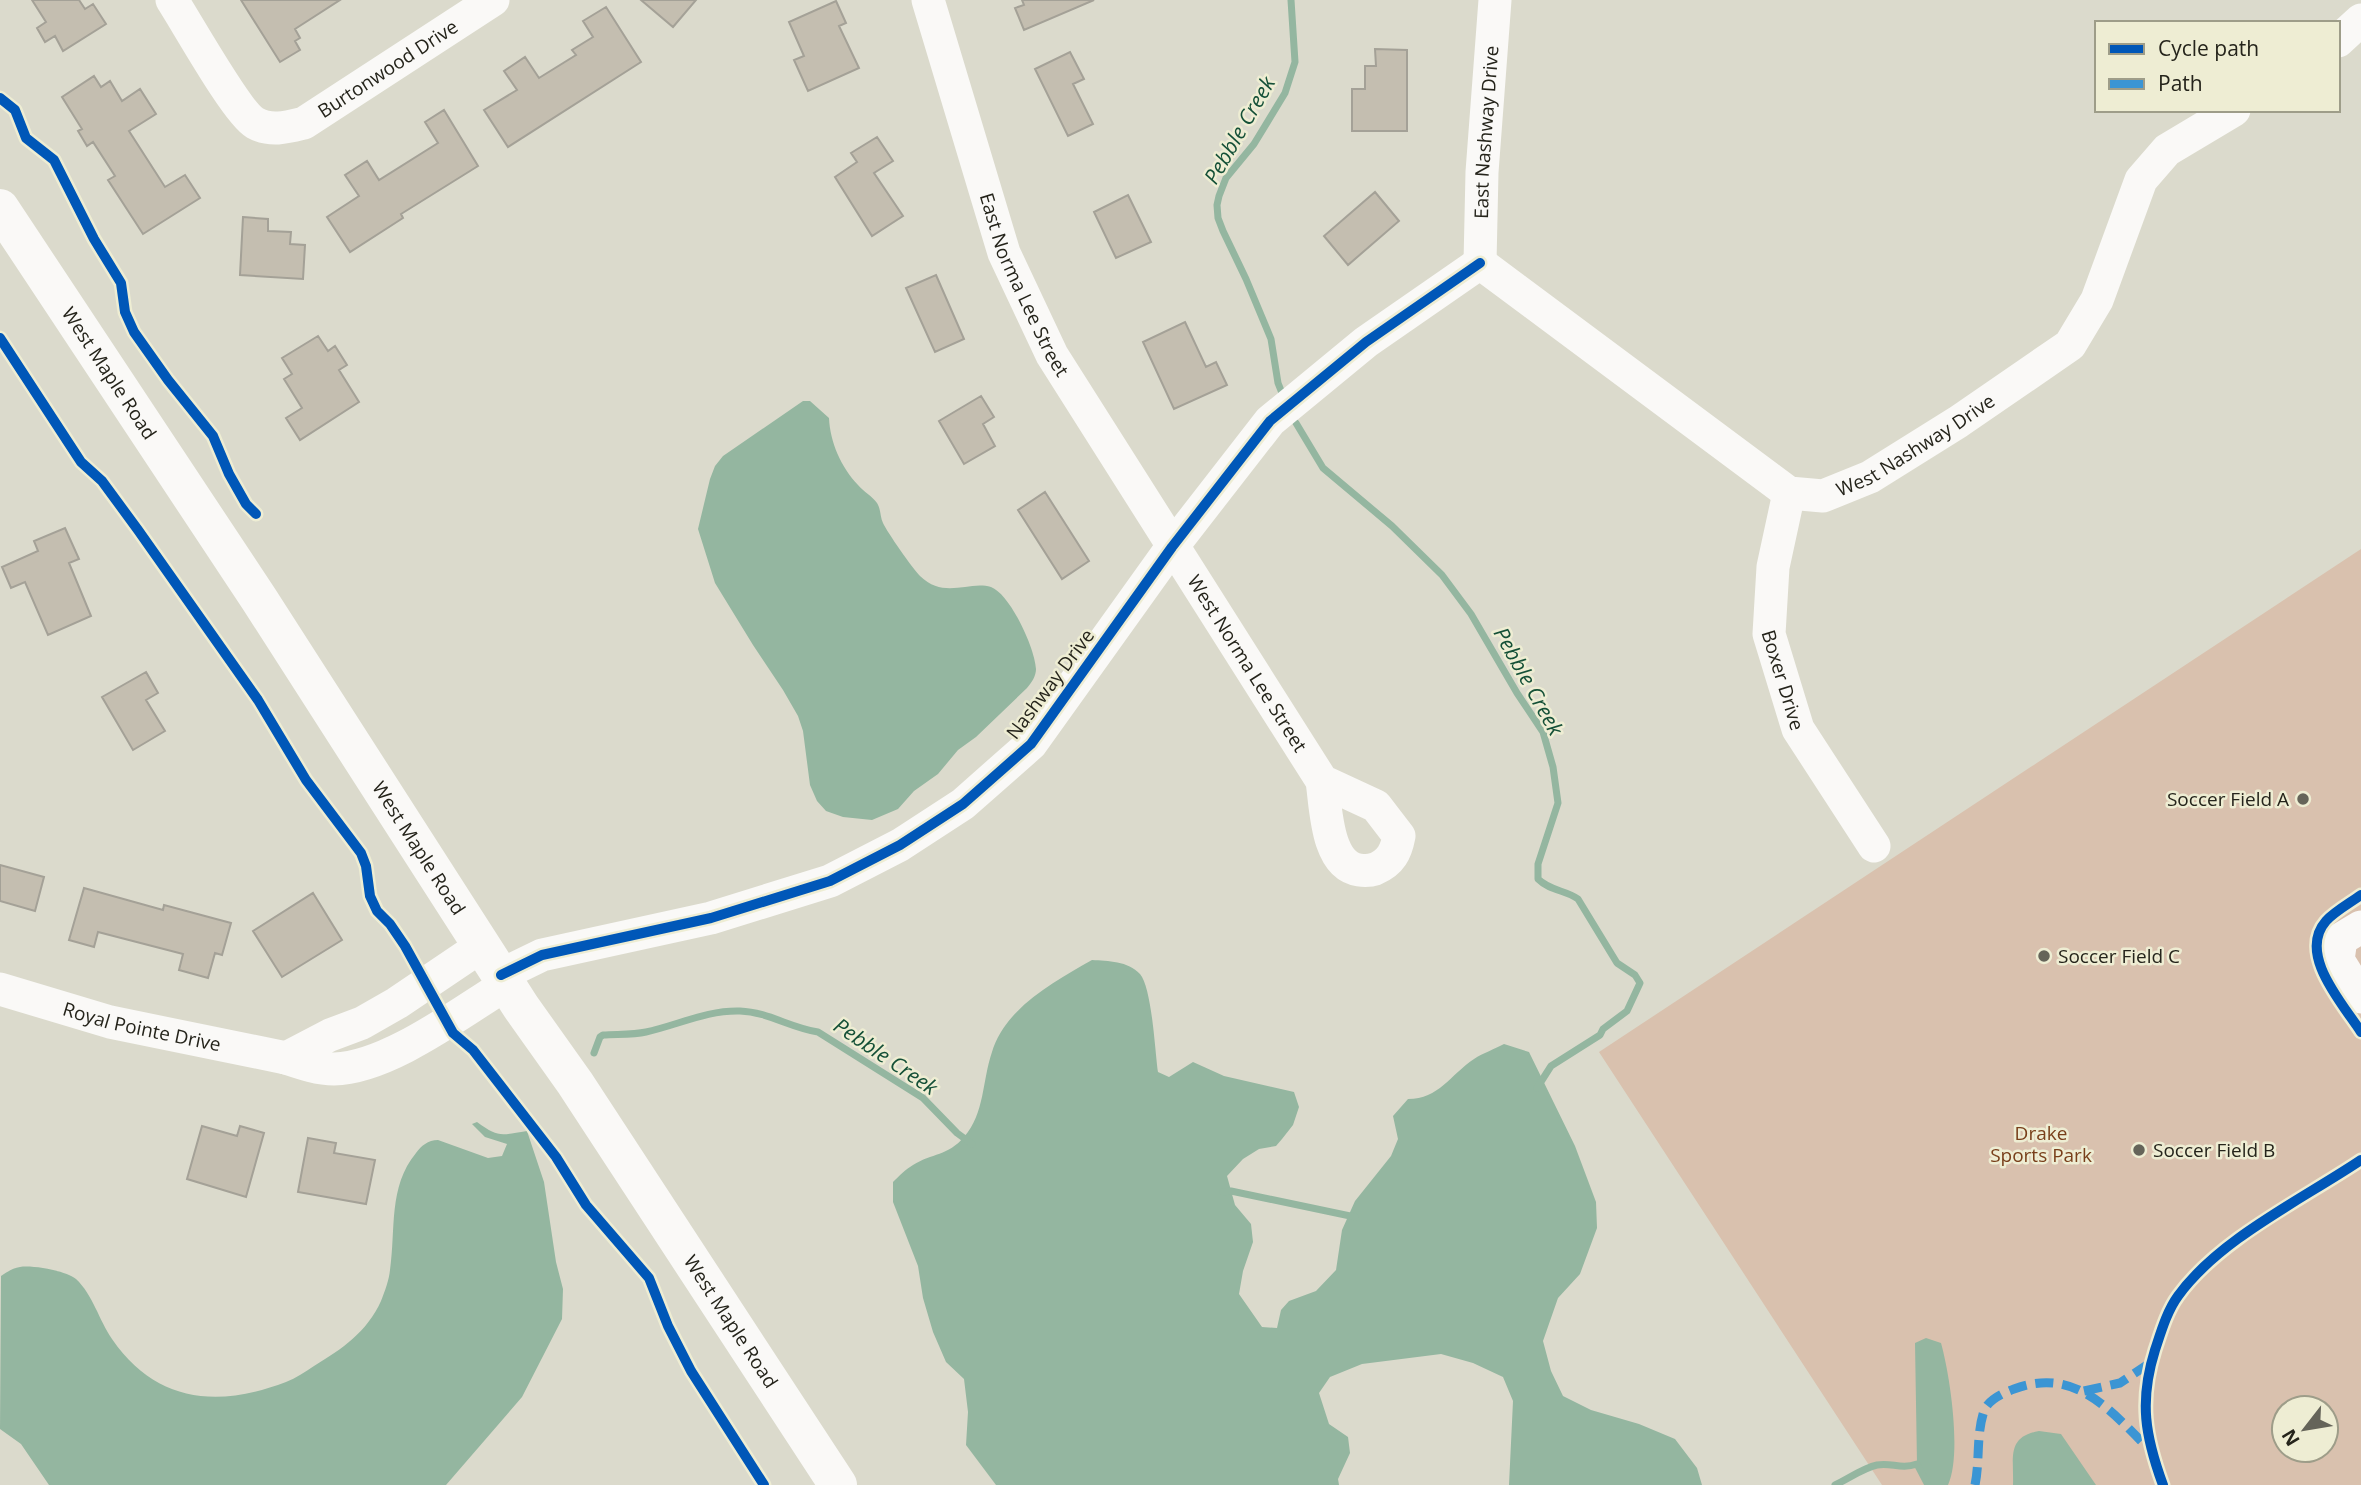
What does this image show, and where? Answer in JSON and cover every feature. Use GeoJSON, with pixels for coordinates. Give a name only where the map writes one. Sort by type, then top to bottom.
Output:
{"type":"FeatureCollection","features":[{"type":"Feature","properties":{"kind":"main road","name":"West Maple Road"},"geometry":{"type":"LineString","coordinates":[[0,208],[838,1485]]}},
{"type":"Feature","properties":{"kind":"street","name":"Burtonwood Drive"},"geometry":{"type":"LineString","coordinates":[[172,0],[239,105],[255,123],[280,129],[304,123],[492,0]]}},
{"type":"Feature","properties":{"kind":"street","name":"East Norma Lee Street"},"geometry":{"type":"LineString","coordinates":[[928,0],[1004,253],[1052,355],[1172,547]]}},
{"type":"Feature","properties":{"kind":"street","name":"East Nashway Drive"},"geometry":{"type":"LineString","coordinates":[[1480,263],[1482,172],[1495,0]]}},
{"type":"Feature","properties":{"kind":"street"},"geometry":{"type":"LineString","coordinates":[[2340,39],[2361,20]]}},
{"type":"Feature","properties":{"kind":"street","name":"West Nashway Drive"},"geometry":{"type":"LineString","coordinates":[[1789,493],[1824,496],[1870,477],[1958,422],[2070,345],[2097,300],[2141,180],[2167,150],[2231,112]]}},
{"type":"Feature","properties":{"kind":"street","name":"Nashway Drive"},"geometry":{"type":"LineString","coordinates":[[497,968],[542,955],[711,918],[830,881],[900,845],[963,804],[1031,744],[1172,547],[1270,421],[1366,342],[1480,263]]}},
{"type":"Feature","properties":{"kind":"street"},"geometry":{"type":"LineString","coordinates":[[1480,263],[1789,493]]}},
{"type":"Feature","properties":{"kind":"street","name":"Boxer Drive"},"geometry":{"type":"LineString","coordinates":[[1789,493],[1773,568],[1769,634],[1798,729],[1874,846]]}},
{"type":"Feature","properties":{"kind":"street","name":"West Norma Lee Street"},"geometry":{"type":"LineString","coordinates":[[1172,547],[1322,781]]}},
{"type":"Feature","properties":{"kind":"street"},"geometry":{"type":"LineString","coordinates":[[2361,927],[2341,939],[2338,960],[2361,997]]}},
{"type":"Feature","properties":{"kind":"street"},"geometry":{"type":"LineString","coordinates":[[286,1058],[330,1035],[362,1023],[397,1003],[497,968]]}},
{"type":"Feature","properties":{"kind":"street","name":"Royal Pointe Drive"},"geometry":{"type":"LineString","coordinates":[[0,989],[110,1022],[334,1069],[366,1063],[395,1052],[497,968]]}},
{"type":"Feature","properties":{"kind":"green space","name":"Drake Sports Park"},"geometry":{"type":"Polygon","coordinates":[[[2361,549],[2361,1485],[1882,1485],[1599,1052],[2361,549]]]}},
{"type":"Feature","properties":{"kind":"shaded area"},"geometry":{"type":"Polygon","coordinates":[[[803,401],[810,401],[829,418],[834,445],[842,462],[852,478],[877,503],[885,528],[920,576],[939,587],[983,586],[998,592],[1013,610],[1035,660],[1035,674],[1027,688],[976,737],[958,750],[938,774],[914,791],[898,809],[872,820],[843,817],[826,811],[817,801],[810,785],[803,731],[798,716],[715,583],[698,529],[710,479],[723,456],[803,401]]]}},
{"type":"Feature","properties":{"kind":"shaded area"},"geometry":{"type":"Polygon","coordinates":[[[1092,960],[1124,964],[1140,974],[1150,1006],[1158,1072],[1169,1077],[1193,1062],[1224,1076],[1294,1092],[1299,1107],[1293,1125],[1282,1139],[1276,1146],[1259,1149],[1243,1159],[1227,1176],[1235,1205],[1251,1224],[1253,1242],[1243,1271],[1239,1294],[1262,1327],[1277,1328],[1281,1310],[1289,1301],[1316,1291],[1336,1270],[1342,1230],[1355,1201],[1391,1156],[1398,1139],[1393,1116],[1408,1099],[1436,1091],[1474,1059],[1504,1044],[1529,1052],[1575,1146],[1596,1202],[1597,1228],[1580,1274],[1558,1298],[1543,1341],[1551,1371],[1563,1396],[1591,1410],[1639,1424],[1675,1439],[1697,1468],[1702,1485],[1509,1485],[1513,1401],[1503,1377],[1473,1363],[1441,1354],[1362,1364],[1330,1377],[1319,1393],[1329,1424],[1348,1437],[1350,1453],[1338,1479],[1339,1485],[996,1485],[966,1445],[968,1412],[964,1379],[946,1362],[933,1332],[923,1298],[918,1266],[893,1202],[893,1182],[910,1167],[952,1148],[964,1137],[976,1118],[992,1052],[1008,1022],[1033,997],[1092,960]]]}},
{"type":"Feature","properties":{"kind":"shaded area"},"geometry":{"type":"Polygon","coordinates":[[[477,1122],[500,1134],[527,1131],[544,1182],[556,1262],[563,1289],[562,1319],[522,1397],[446,1485],[49,1485],[21,1444],[0,1429],[1,1276],[17,1268],[33,1267],[72,1276],[87,1292],[107,1332],[129,1360],[168,1388],[213,1397],[261,1390],[286,1382],[344,1346],[361,1331],[375,1312],[388,1282],[397,1194],[407,1166],[420,1148],[428,1142],[438,1140],[488,1158],[502,1156],[507,1144],[485,1137],[472,1124],[477,1122]]]}},
{"type":"Feature","properties":{"kind":"shaded area"},"geometry":{"type":"Polygon","coordinates":[[[1926,1338],[1941,1343],[1951,1394],[1954,1455],[1948,1485],[1928,1485],[1917,1464],[1915,1343],[1926,1338]]]}},
{"type":"Feature","properties":{"kind":"shaded area"},"geometry":{"type":"Polygon","coordinates":[[[2039,1431],[2061,1434],[2096,1485],[2013,1485],[2014,1450],[2021,1438],[2039,1431]]]}},
{"type":"Feature","properties":{"kind":"building"},"geometry":{"type":"Polygon","coordinates":[[[32,0],[79,0],[85,9],[93,4],[106,24],[63,51],[55,36],[45,42],[37,28],[46,22],[32,0]]]}},
{"type":"Feature","properties":{"kind":"building"},"geometry":{"type":"Polygon","coordinates":[[[241,0],[340,0],[295,29],[300,38],[295,41],[300,50],[280,62],[241,0]]]}},
{"type":"Feature","properties":{"kind":"building"},"geometry":{"type":"Polygon","coordinates":[[[641,0],[696,0],[673,27],[641,0]]]}},
{"type":"Feature","properties":{"kind":"building"},"geometry":{"type":"Polygon","coordinates":[[[1022,0],[1094,0],[1024,30],[1015,8],[1024,5],[1022,0]]]}},
{"type":"Feature","properties":{"kind":"building"},"geometry":{"type":"Polygon","coordinates":[[[836,1],[846,23],[839,26],[859,68],[808,91],[794,60],[804,56],[789,22],[836,1]]]}},
{"type":"Feature","properties":{"kind":"building"},"geometry":{"type":"Polygon","coordinates":[[[606,7],[641,62],[508,147],[484,110],[517,90],[504,71],[525,57],[539,78],[576,55],[572,50],[593,37],[583,21],[606,7]]]}},
{"type":"Feature","properties":{"kind":"building"},"geometry":{"type":"Polygon","coordinates":[[[1375,49],[1407,50],[1407,131],[1352,131],[1352,89],[1365,89],[1365,66],[1376,66],[1375,49]]]}},
{"type":"Feature","properties":{"kind":"building"},"geometry":{"type":"Polygon","coordinates":[[[1070,52],[1084,79],[1073,84],[1093,124],[1068,136],[1035,69],[1070,52]]]}},
{"type":"Feature","properties":{"kind":"building"},"geometry":{"type":"Polygon","coordinates":[[[94,76],[101,87],[110,81],[122,101],[140,89],[156,114],[129,131],[165,187],[185,175],[200,198],[143,234],[108,180],[115,176],[93,142],[87,146],[78,131],[82,129],[62,97],[94,76]]]}},
{"type":"Feature","properties":{"kind":"building"},"geometry":{"type":"Polygon","coordinates":[[[444,110],[478,166],[401,214],[403,218],[350,252],[327,217],[359,196],[345,175],[367,161],[379,180],[438,143],[425,122],[444,110]]]}},
{"type":"Feature","properties":{"kind":"building"},"geometry":{"type":"Polygon","coordinates":[[[877,137],[893,161],[874,173],[903,216],[872,236],[835,177],[857,162],[851,153],[877,137]]]}},
{"type":"Feature","properties":{"kind":"building"},"geometry":{"type":"Polygon","coordinates":[[[1375,192],[1399,221],[1348,265],[1324,236],[1375,192]]]}},
{"type":"Feature","properties":{"kind":"building"},"geometry":{"type":"Polygon","coordinates":[[[1128,195],[1151,242],[1116,258],[1094,212],[1128,195]]]}},
{"type":"Feature","properties":{"kind":"building"},"geometry":{"type":"Polygon","coordinates":[[[243,217],[268,219],[268,231],[291,232],[290,244],[305,245],[303,279],[240,275],[243,217]]]}},
{"type":"Feature","properties":{"kind":"building"},"geometry":{"type":"Polygon","coordinates":[[[936,275],[964,339],[935,352],[906,288],[936,275]]]}},
{"type":"Feature","properties":{"kind":"building"},"geometry":{"type":"Polygon","coordinates":[[[1185,322],[1206,367],[1216,362],[1227,385],[1174,409],[1143,342],[1185,322]]]}},
{"type":"Feature","properties":{"kind":"building"},"geometry":{"type":"Polygon","coordinates":[[[318,336],[328,351],[335,346],[347,365],[339,370],[359,402],[300,440],[286,418],[302,408],[284,379],[292,374],[282,358],[318,336]]]}},
{"type":"Feature","properties":{"kind":"building"},"geometry":{"type":"Polygon","coordinates":[[[981,396],[994,417],[983,424],[995,446],[964,464],[939,421],[981,396]]]}},
{"type":"Feature","properties":{"kind":"building"},"geometry":{"type":"Polygon","coordinates":[[[1045,492],[1089,561],[1062,579],[1018,510],[1045,492]]]}},
{"type":"Feature","properties":{"kind":"building"},"geometry":{"type":"Polygon","coordinates":[[[65,528],[79,559],[69,563],[91,616],[48,635],[25,582],[11,588],[2,567],[38,551],[34,541],[65,528]]]}},
{"type":"Feature","properties":{"kind":"building"},"geometry":{"type":"Polygon","coordinates":[[[146,672],[158,693],[146,700],[165,731],[133,750],[102,697],[146,672]]]}},
{"type":"Feature","properties":{"kind":"building"},"geometry":{"type":"Polygon","coordinates":[[[0,865],[44,877],[35,911],[0,901],[0,865]]]}},
{"type":"Feature","properties":{"kind":"building"},"geometry":{"type":"Polygon","coordinates":[[[84,888],[163,910],[164,905],[231,923],[222,955],[215,953],[208,978],[179,970],[183,954],[98,932],[94,947],[69,940],[84,888]]]}},
{"type":"Feature","properties":{"kind":"building"},"geometry":{"type":"Polygon","coordinates":[[[313,893],[342,940],[282,977],[253,931],[313,893]]]}},
{"type":"Feature","properties":{"kind":"building"},"geometry":{"type":"Polygon","coordinates":[[[202,1126],[237,1136],[240,1126],[264,1133],[246,1197],[187,1179],[202,1126]]]}},
{"type":"Feature","properties":{"kind":"building"},"geometry":{"type":"Polygon","coordinates":[[[308,1138],[336,1143],[334,1153],[375,1160],[366,1204],[298,1192],[308,1138]]]}},
{"type":"Feature","properties":{"kind":"waterway","name":"Pebble Creek"},"geometry":{"type":"LineString","coordinates":[[1282,393],[1271,339],[1223,231],[1217,205],[1226,178],[1254,144],[1285,93],[1295,62],[1291,0]]}},
{"type":"Feature","properties":{"kind":"waterway","name":"Pebble Creek"},"geometry":{"type":"LineString","coordinates":[[1296,423],[1323,468],[1392,526],[1442,575],[1471,614],[1543,732],[1553,767],[1558,803],[1538,864],[1538,879],[1578,899],[1617,963],[1635,975],[1640,983],[1627,1011],[1603,1029],[1600,1035],[1551,1066],[1537,1088]]}},
{"type":"Feature","properties":{"kind":"waterway","name":"Pebble Creek"},"geometry":{"type":"LineString","coordinates":[[594,1053],[603,1035],[646,1032],[728,1011],[760,1014],[818,1032],[923,1098],[957,1133],[972,1144]]}},
{"type":"Feature","properties":{"kind":"waterway","name":"Pebble Creek"},"geometry":{"type":"LineString","coordinates":[[1223,1192],[1231,1191],[1355,1217]]}},
{"type":"Feature","properties":{"kind":"waterway"},"geometry":{"type":"LineString","coordinates":[[1835,1485],[1861,1471],[1887,1464],[1917,1464],[1928,1485]]}},
{"type":"Feature","properties":{"kind":"marked path"},"geometry":{"type":"LineString","coordinates":[[2084,1391],[2120,1383],[2150,1363]]}},
{"type":"Feature","properties":{"kind":"marked path"},"geometry":{"type":"LineString","coordinates":[[1975,1485],[1980,1429],[1986,1407],[2005,1393],[2036,1383],[2055,1383],[2090,1396],[2120,1420],[2150,1450]]}},
{"type":"Feature","properties":{"kind":"cycle path"},"geometry":{"type":"LineString","coordinates":[[0,98],[15,110],[26,138],[54,160],[94,239],[121,283],[125,312],[134,332],[213,436],[229,474],[246,504],[256,514]]}},
{"type":"Feature","properties":{"kind":"cycle path"},"geometry":{"type":"LineString","coordinates":[[501,975],[542,955],[711,918],[830,881],[900,845],[963,804],[1031,744],[1172,547],[1270,421],[1366,342],[1480,263]]}},
{"type":"Feature","properties":{"kind":"cycle path"},"geometry":{"type":"LineString","coordinates":[[0,338],[81,462],[102,481],[138,530],[258,700],[306,780],[361,853],[366,866],[370,896],[377,911],[405,946],[453,1033],[473,1050],[556,1157],[586,1205],[649,1278],[668,1326],[691,1371],[764,1485]]}},
{"type":"Feature","properties":{"kind":"cycle path"},"geometry":{"type":"LineString","coordinates":[[2361,895],[2326,921],[2318,934],[2317,948],[2326,978],[2361,1032]]}},
{"type":"Feature","properties":{"kind":"cycle path"},"geometry":{"type":"LineString","coordinates":[[2163,1485],[2148,1434],[2146,1402],[2155,1350],[2174,1302],[2195,1275],[2239,1238],[2361,1160]]}},
{"type":"Feature","properties":{"kind":"place","name":"Soccer Field A"},"geometry":{"type":"Point","coordinates":[2303,799]}},
{"type":"Feature","properties":{"kind":"place","name":"Soccer Field C"},"geometry":{"type":"Point","coordinates":[2044,956]}},
{"type":"Feature","properties":{"kind":"place","name":"Soccer Field B"},"geometry":{"type":"Point","coordinates":[2139,1150]}}]}
